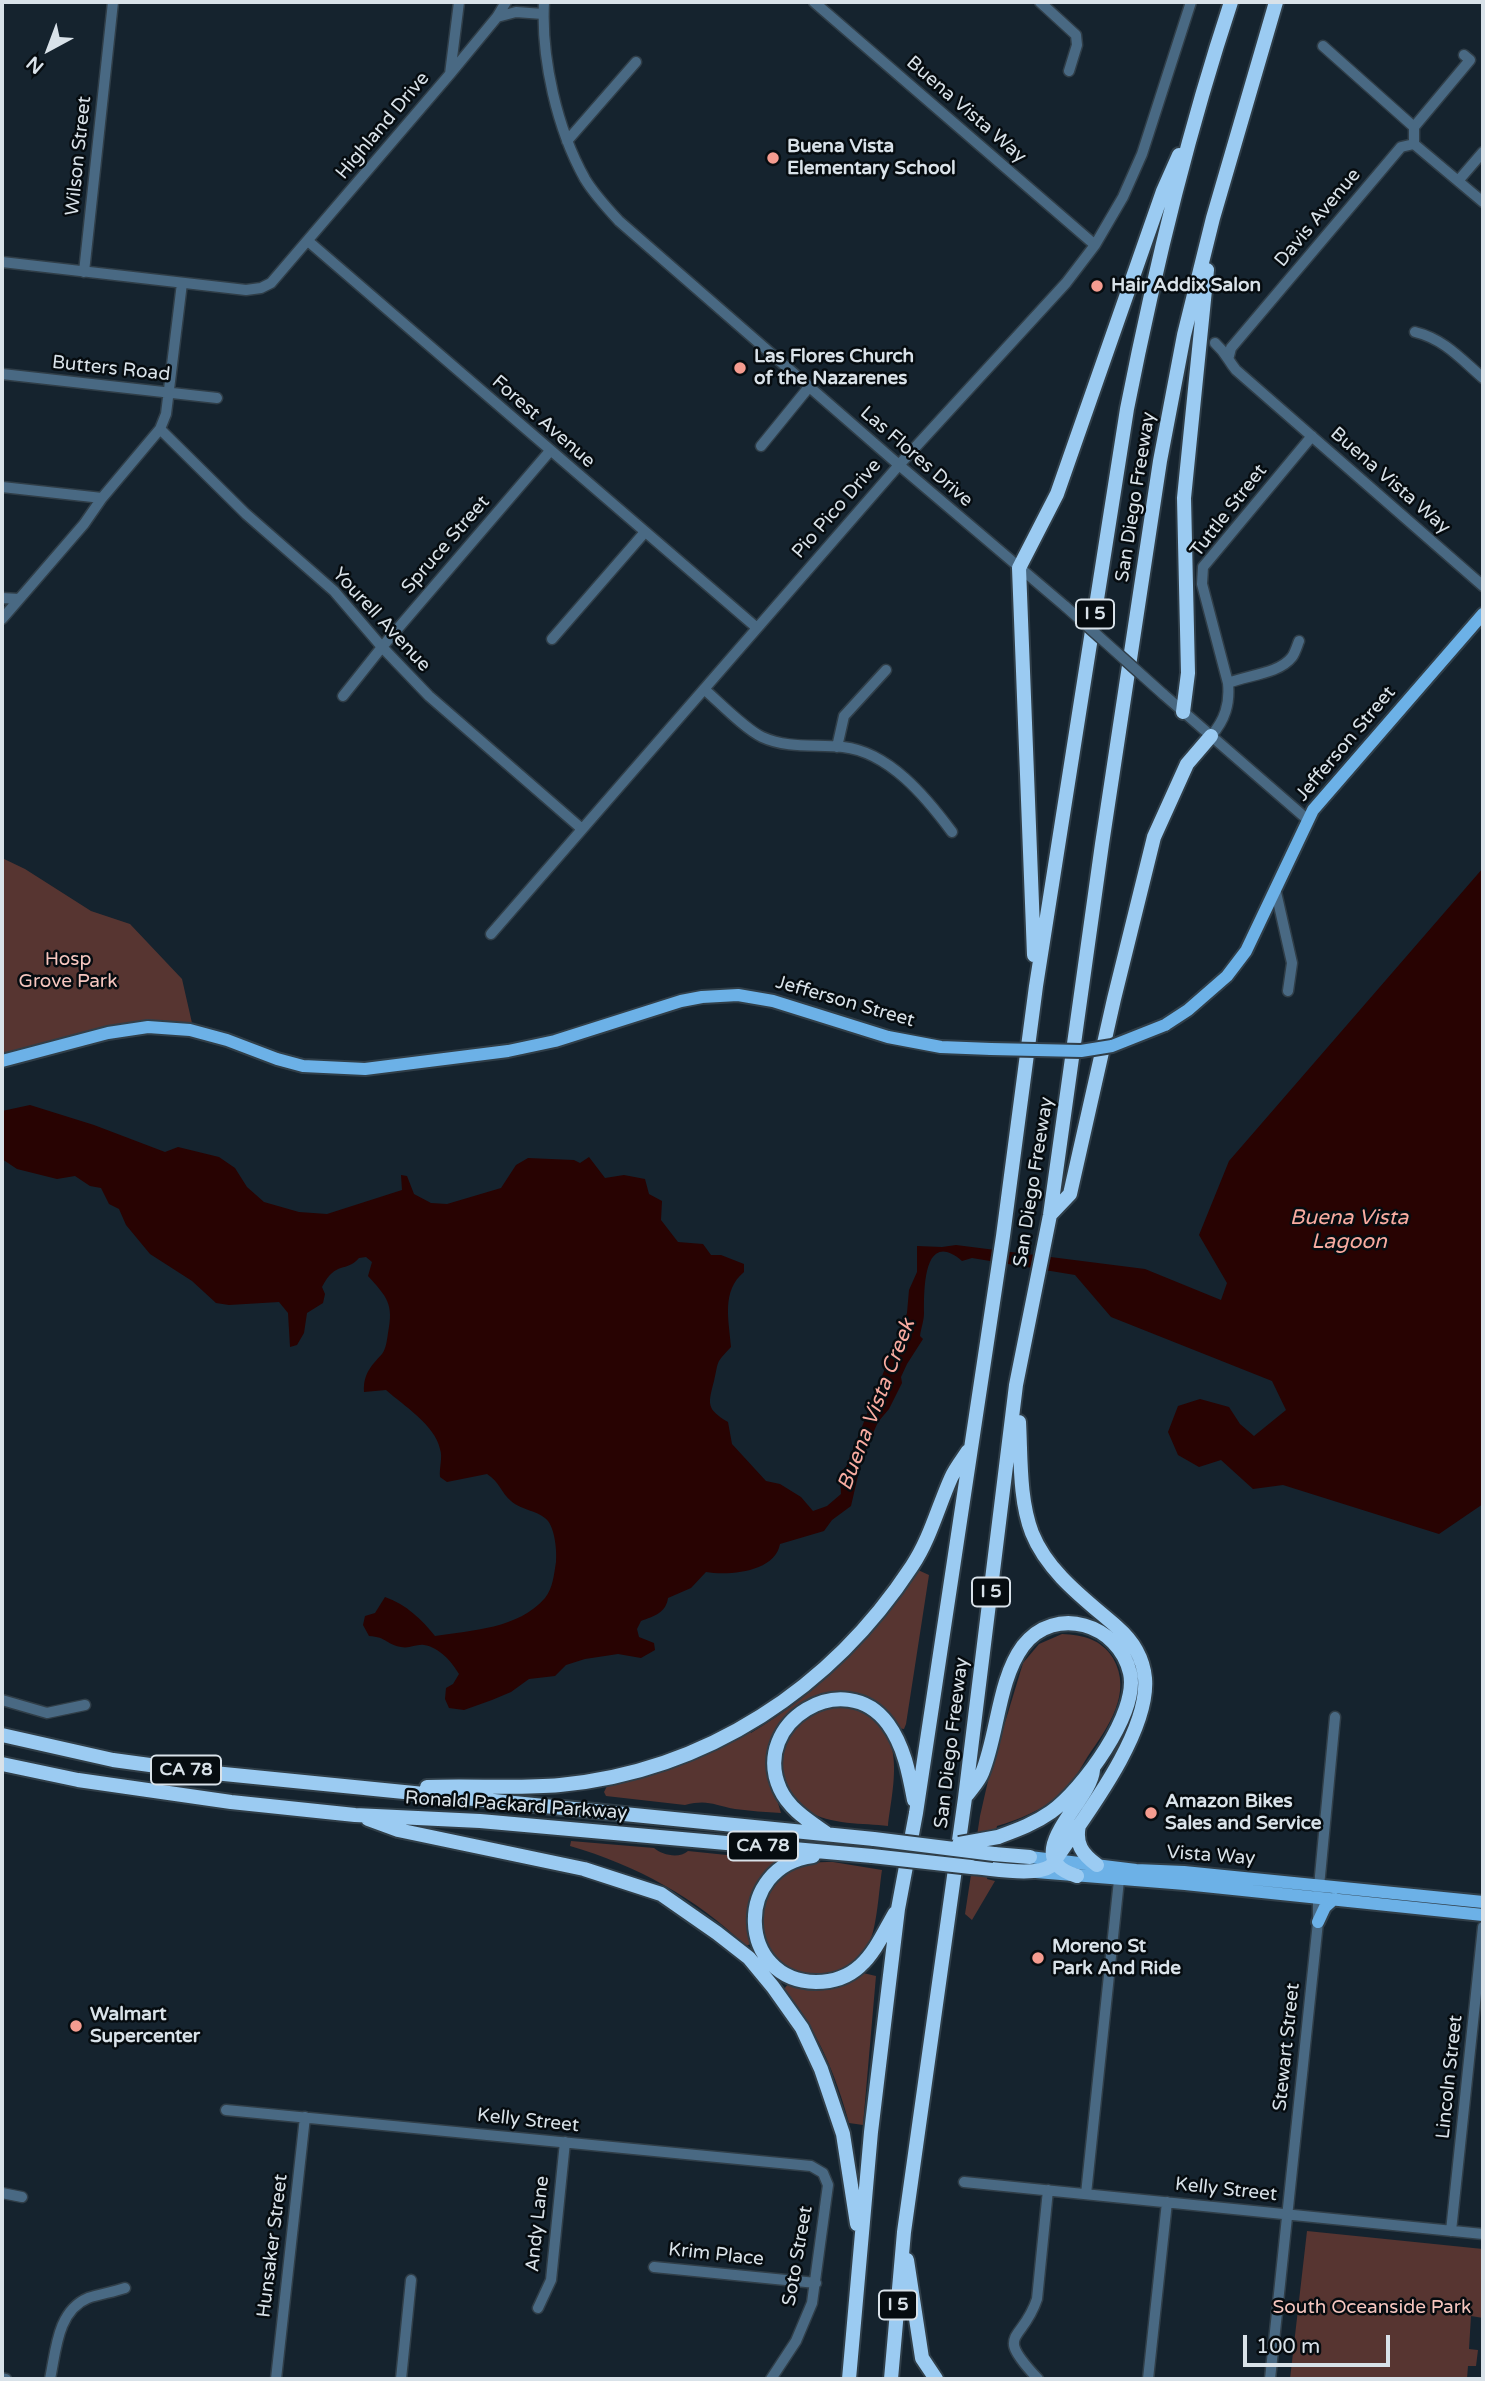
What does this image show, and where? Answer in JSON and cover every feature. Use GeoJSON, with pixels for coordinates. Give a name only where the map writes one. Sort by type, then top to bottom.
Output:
{"type":"FeatureCollection","features":[{"type":"Feature","properties":{"kind":"highway","name":"San Diego Freeway"},"geometry":{"type":"LineString","coordinates":[[849,2379],[860,2249],[898,1909],[916,1813],[1003,1236],[1036,986],[1127,409],[1145,317],[1195,119],[1231,2]]}},
{"type":"Feature","properties":{"kind":"highway","name":"San Diego Freeway"},"geometry":{"type":"LineString","coordinates":[[891,2379],[904,2232],[965,1798],[1016,1385],[1050,1215],[1102,844],[1160,461],[1184,335],[1213,218],[1276,2]]}},
{"type":"Feature","properties":{"kind":"highway"},"geometry":{"type":"LineString","coordinates":[[1036,986],[1019,568],[1057,494],[1163,191],[1195,119]]}},
{"type":"Feature","properties":{"kind":"highway"},"geometry":{"type":"LineString","coordinates":[[1183,712],[1188,673],[1184,498],[1213,218]]}},
{"type":"Feature","properties":{"kind":"highway"},"geometry":{"type":"LineString","coordinates":[[1050,1215],[1070,1194],[1154,837],[1187,764],[1211,736]]}},
{"type":"Feature","properties":{"kind":"highway"},"geometry":{"type":"LineString","coordinates":[[1016,1385],[1022,1485],[1032,1532],[1045,1557],[1065,1580],[1134,1646],[1145,1676],[1145,1689],[1137,1724],[1124,1754],[1055,1860],[1047,1869],[1030,1864]]}},
{"type":"Feature","properties":{"kind":"highway"},"geometry":{"type":"LineString","coordinates":[[372,1789],[562,1784],[632,1773],[710,1745],[736,1732],[802,1688],[855,1639],[877,1613],[913,1565],[953,1475],[971,1447]]}},
{"type":"Feature","properties":{"kind":"highway"},"geometry":{"type":"LineString","coordinates":[[936,1846],[998,1837],[1033,1823],[1052,1812],[1070,1796],[1119,1727],[1130,1695],[1130,1675],[1125,1658],[1109,1636],[1083,1625],[1053,1625],[1023,1646],[1011,1668],[981,1774],[965,1798]]}},
{"type":"Feature","properties":{"kind":"highway"},"geometry":{"type":"LineString","coordinates":[[827,1834],[789,1803],[780,1788],[775,1754],[786,1727],[795,1716],[821,1701],[853,1701],[882,1716],[904,1755],[916,1813]]}},
{"type":"Feature","properties":{"kind":"highway","name":"Ronald Packard Parkway"},"geometry":{"type":"LineString","coordinates":[[2,1735],[113,1760],[194,1771],[936,1846]]}},
{"type":"Feature","properties":{"kind":"highway","name":"Ronald Packard Parkway"},"geometry":{"type":"LineString","coordinates":[[2,1764],[78,1780],[184,1797],[355,1815],[493,1822],[872,1856],[993,1861]]}},
{"type":"Feature","properties":{"kind":"highway"},"geometry":{"type":"LineString","coordinates":[[1077,1876],[1069,1874],[1055,1860],[1054,1838],[1088,1788],[1093,1778],[1093,1765]]}},
{"type":"Feature","properties":{"kind":"highway"},"geometry":{"type":"LineString","coordinates":[[355,1815],[398,1830],[584,1869],[661,1894],[749,1958],[774,1987],[802,2028],[836,2108],[850,2172],[860,2249]]}},
{"type":"Feature","properties":{"kind":"highway"},"geometry":{"type":"LineString","coordinates":[[1080,1822],[1078,1844],[1084,1855],[1097,1865]]}},
{"type":"Feature","properties":{"kind":"highway","name":"Vista Way"},"geometry":{"type":"LineString","coordinates":[[936,1846],[993,1861],[1030,1864]]}},
{"type":"Feature","properties":{"kind":"highway"},"geometry":{"type":"LineString","coordinates":[[837,1853],[793,1861],[776,1872],[762,1888],[754,1910],[756,1935],[763,1951],[774,1965],[790,1976],[810,1982],[832,1981],[843,1977],[863,1964],[898,1909]]}},
{"type":"Feature","properties":{"kind":"highway"},"geometry":{"type":"LineString","coordinates":[[904,2232],[922,2358],[936,2379]]}},
{"type":"Feature","properties":{"kind":"main road","name":"Jefferson Street"},"geometry":{"type":"LineString","coordinates":[[2,1061],[108,1033],[148,1027],[190,1030],[303,1066],[365,1069],[508,1051],[555,1041],[681,1001],[738,995],[773,1001],[888,1037],[941,1047],[1081,1051],[1112,1045],[1165,1025],[1188,1010],[1227,976],[1246,951],[1314,810],[1483,614]]}},
{"type":"Feature","properties":{"kind":"main road","name":"Vista Way"},"geometry":{"type":"LineString","coordinates":[[1055,1860],[1184,1878],[1319,1891],[1483,1902]]}},
{"type":"Feature","properties":{"kind":"main road","name":"Vista Way"},"geometry":{"type":"LineString","coordinates":[[1030,1864],[1077,1876],[1119,1880],[1184,1878]]}},
{"type":"Feature","properties":{"kind":"main road","name":"Vista Way"},"geometry":{"type":"LineString","coordinates":[[1319,1891],[1334,1899],[1483,1915]]}},
{"type":"Feature","properties":{"kind":"main road"},"geometry":{"type":"LineString","coordinates":[[1318,1922],[1325,1907],[1334,1899]]}},
{"type":"Feature","properties":{"kind":"street","name":"Wilson Street"},"geometry":{"type":"LineString","coordinates":[[84,272],[113,2]]}},
{"type":"Feature","properties":{"kind":"street"},"geometry":{"type":"LineString","coordinates":[[450,74],[459,2]]}},
{"type":"Feature","properties":{"kind":"street","name":"Highland Drive"},"geometry":{"type":"LineString","coordinates":[[182,283],[246,290],[261,288],[271,283],[450,74],[497,17],[506,2]]}},
{"type":"Feature","properties":{"kind":"street","name":"Las Flores Drive"},"geometry":{"type":"LineString","coordinates":[[544,2],[543,28],[549,75],[567,141],[586,180],[619,221],[1308,820]]}},
{"type":"Feature","properties":{"kind":"street","name":"Buena Vista Way"},"geometry":{"type":"LineString","coordinates":[[814,2],[1095,245]]}},
{"type":"Feature","properties":{"kind":"street"},"geometry":{"type":"LineString","coordinates":[[1040,2],[1076,36],[1077,45],[1069,71]]}},
{"type":"Feature","properties":{"kind":"street","name":"Pio Pico Drive"},"geometry":{"type":"LineString","coordinates":[[491,934],[899,465],[1066,283],[1095,245],[1123,197],[1142,154],[1191,2]]}},
{"type":"Feature","properties":{"kind":"street"},"geometry":{"type":"LineString","coordinates":[[497,17],[516,12],[543,14]]}},
{"type":"Feature","properties":{"kind":"street"},"geometry":{"type":"LineString","coordinates":[[1323,46],[1414,127]]}},
{"type":"Feature","properties":{"kind":"street"},"geometry":{"type":"LineString","coordinates":[[1464,55],[1469,60],[1414,127],[1414,144],[1483,202]]}},
{"type":"Feature","properties":{"kind":"street"},"geometry":{"type":"LineString","coordinates":[[567,141],[636,62]]}},
{"type":"Feature","properties":{"kind":"street","name":"Davis Avenue"},"geometry":{"type":"LineString","coordinates":[[1229,356],[1231,348],[1401,147],[1414,144]]}},
{"type":"Feature","properties":{"kind":"street"},"geometry":{"type":"LineString","coordinates":[[1458,181],[1483,152]]}},
{"type":"Feature","properties":{"kind":"street","name":"Forest Avenue"},"geometry":{"type":"LineString","coordinates":[[308,241],[757,628]]}},
{"type":"Feature","properties":{"kind":"street"},"geometry":{"type":"LineString","coordinates":[[2,262],[182,283],[166,414],[160,429],[102,498],[84,524],[2,619]]}},
{"type":"Feature","properties":{"kind":"street"},"geometry":{"type":"LineString","coordinates":[[1415,332],[1441,341],[1483,378]]}},
{"type":"Feature","properties":{"kind":"street","name":"Buena Vista Way"},"geometry":{"type":"LineString","coordinates":[[1215,343],[1229,356],[1236,370],[1483,586]]}},
{"type":"Feature","properties":{"kind":"street","name":"Butters Road"},"geometry":{"type":"LineString","coordinates":[[2,374],[217,398]]}},
{"type":"Feature","properties":{"kind":"street"},"geometry":{"type":"LineString","coordinates":[[761,446],[809,387]]}},
{"type":"Feature","properties":{"kind":"street","name":"Yourell Avenue"},"geometry":{"type":"LineString","coordinates":[[160,429],[246,514],[334,591],[429,696],[582,829]]}},
{"type":"Feature","properties":{"kind":"street","name":"Tuttle Street"},"geometry":{"type":"LineString","coordinates":[[1211,736],[1221,724],[1229,699],[1228,683],[1202,584],[1203,567],[1312,436]]}},
{"type":"Feature","properties":{"kind":"street","name":"Spruce Street"},"geometry":{"type":"LineString","coordinates":[[343,696],[550,451]]}},
{"type":"Feature","properties":{"kind":"street"},"geometry":{"type":"LineString","coordinates":[[2,487],[102,498]]}},
{"type":"Feature","properties":{"kind":"street"},"geometry":{"type":"LineString","coordinates":[[552,639],[645,532]]}},
{"type":"Feature","properties":{"kind":"street"},"geometry":{"type":"LineString","coordinates":[[2,598],[19,599]]}},
{"type":"Feature","properties":{"kind":"street"},"geometry":{"type":"LineString","coordinates":[[1228,683],[1280,667],[1292,657],[1299,641]]}},
{"type":"Feature","properties":{"kind":"street"},"geometry":{"type":"LineString","coordinates":[[837,747],[844,716],[886,670]]}},
{"type":"Feature","properties":{"kind":"street"},"geometry":{"type":"LineString","coordinates":[[704,689],[760,736],[780,744],[845,747],[879,760],[933,806],[952,832]]}},
{"type":"Feature","properties":{"kind":"street"},"geometry":{"type":"LineString","coordinates":[[1276,891],[1292,963],[1288,991]]}},
{"type":"Feature","properties":{"kind":"street"},"geometry":{"type":"LineString","coordinates":[[2,1700],[47,1713],[85,1705]]}},
{"type":"Feature","properties":{"kind":"street","name":"Stewart Street"},"geometry":{"type":"LineString","coordinates":[[1270,2379],[1318,1922],[1335,1717]]}},
{"type":"Feature","properties":{"kind":"street"},"geometry":{"type":"LineString","coordinates":[[1086,2194],[1119,1880]]}},
{"type":"Feature","properties":{"kind":"street","name":"Lincoln Street"},"geometry":{"type":"LineString","coordinates":[[1451,2231],[1483,1927]]}},
{"type":"Feature","properties":{"kind":"street","name":"Kelly Street"},"geometry":{"type":"LineString","coordinates":[[226,2110],[811,2166],[823,2173]]}},
{"type":"Feature","properties":{"kind":"street","name":"Hunsaker Street"},"geometry":{"type":"LineString","coordinates":[[276,2379],[305,2118]]}},
{"type":"Feature","properties":{"kind":"street","name":"Andy Lane"},"geometry":{"type":"LineString","coordinates":[[538,2308],[551,2280],[565,2142]]}},
{"type":"Feature","properties":{"kind":"street","name":"Soto Street"},"geometry":{"type":"LineString","coordinates":[[771,2379],[796,2341],[812,2303],[828,2185],[823,2173]]}},
{"type":"Feature","properties":{"kind":"street","name":"Kelly Street"},"geometry":{"type":"LineString","coordinates":[[964,2182],[1483,2234]]}},
{"type":"Feature","properties":{"kind":"street"},"geometry":{"type":"LineString","coordinates":[[1038,2379],[1018,2358],[1013,2344],[1017,2331],[1031,2314],[1037,2299],[1048,2190]]}},
{"type":"Feature","properties":{"kind":"street"},"geometry":{"type":"LineString","coordinates":[[2,2193],[22,2197]]}},
{"type":"Feature","properties":{"kind":"street"},"geometry":{"type":"LineString","coordinates":[[1148,2379],[1167,2202]]}},
{"type":"Feature","properties":{"kind":"street","name":"Krim Place"},"geometry":{"type":"LineString","coordinates":[[654,2267],[816,2283]]}},
{"type":"Feature","properties":{"kind":"street"},"geometry":{"type":"LineString","coordinates":[[401,2379],[411,2280]]}},
{"type":"Feature","properties":{"kind":"street"},"geometry":{"type":"LineString","coordinates":[[50,2379],[60,2332],[74,2307],[87,2299],[125,2288]]}},
{"type":"Feature","properties":{"kind":"green space","name":"Hosp Grove Park"},"geometry":{"type":"Polygon","coordinates":[[[2,858],[25,869],[91,911],[130,924],[182,979],[192,1023],[148,1021],[99,1029],[2,1055],[2,858]]]}},
{"type":"Feature","properties":{"kind":"green space"},"geometry":{"type":"Polygon","coordinates":[[[918,1570],[929,1575],[904,1729],[897,1728],[849,1693],[821,1695],[801,1704],[779,1725],[769,1753],[769,1773],[781,1813],[705,1803],[685,1805],[606,1796],[604,1792],[607,1786],[680,1763],[749,1730],[751,1733],[801,1699],[864,1640],[918,1570]]]}},
{"type":"Feature","properties":{"kind":"green space"},"geometry":{"type":"Polygon","coordinates":[[[1062,1634],[1091,1639],[1103,1646],[1113,1658],[1118,1671],[1119,1697],[1103,1733],[1076,1777],[1064,1791],[1038,1809],[997,1826],[987,1879],[995,1881],[972,1920],[965,1914],[980,1816],[990,1772],[1023,1663],[1039,1644],[1062,1634]]]}},
{"type":"Feature","properties":{"kind":"green space"},"geometry":{"type":"Polygon","coordinates":[[[839,1705],[871,1715],[889,1738],[893,1752],[894,1782],[888,1826],[836,1821],[816,1816],[796,1801],[788,1788],[783,1775],[782,1760],[789,1732],[799,1720],[812,1711],[839,1705]]]}},
{"type":"Feature","properties":{"kind":"green space"},"geometry":{"type":"Polygon","coordinates":[[[571,1841],[654,1848],[671,1855],[688,1851],[775,1860],[775,1864],[754,1890],[751,1900],[749,1920],[753,1943],[746,1946],[707,1913],[664,1885],[618,1863],[570,1846],[571,1841]]]}},
{"type":"Feature","properties":{"kind":"green space"},"geometry":{"type":"Polygon","coordinates":[[[833,1862],[882,1870],[874,1928],[866,1949],[849,1966],[833,1973],[807,1975],[787,1967],[772,1952],[763,1932],[762,1911],[768,1890],[783,1873],[807,1863],[833,1862]]]}},
{"type":"Feature","properties":{"kind":"green space"},"geometry":{"type":"Polygon","coordinates":[[[863,1973],[876,1976],[863,2125],[849,2123],[824,2052],[806,2019],[784,1989],[789,1983],[808,1989],[828,1990],[846,1984],[863,1973]]]}},
{"type":"Feature","properties":{"kind":"green space","name":"South Oceanside Park"},"geometry":{"type":"Polygon","coordinates":[[[1307,2231],[1483,2249],[1483,2318],[1471,2316],[1469,2349],[1478,2350],[1476,2366],[1468,2366],[1467,2379],[1290,2379],[1307,2231]]]}},
{"type":"Feature","properties":{"kind":"water"},"geometry":{"type":"Polygon","coordinates":[[[1483,868],[1483,1504],[1439,1534],[1283,1485],[1253,1489],[1221,1460],[1199,1467],[1178,1455],[1168,1432],[1178,1406],[1200,1399],[1229,1407],[1240,1424],[1254,1436],[1286,1410],[1272,1381],[1111,1317],[1075,1275],[972,1258],[962,1261],[949,1253],[940,1252],[928,1266],[920,1336],[923,1339],[907,1364],[901,1377],[902,1383],[889,1409],[878,1422],[862,1458],[851,1506],[832,1520],[824,1531],[780,1544],[770,1561],[750,1570],[706,1572],[691,1588],[668,1598],[662,1611],[641,1621],[637,1629],[639,1637],[654,1643],[655,1650],[641,1658],[618,1654],[585,1659],[566,1665],[555,1676],[529,1679],[511,1692],[492,1700],[464,1710],[449,1708],[445,1699],[446,1688],[453,1684],[459,1674],[449,1660],[430,1646],[401,1647],[369,1636],[363,1625],[365,1616],[375,1613],[385,1597],[413,1613],[435,1636],[479,1630],[508,1622],[534,1608],[548,1594],[556,1562],[555,1541],[548,1521],[511,1501],[487,1474],[447,1482],[440,1477],[440,1449],[425,1424],[386,1390],[364,1392],[368,1371],[384,1350],[390,1323],[387,1302],[368,1276],[372,1262],[366,1257],[359,1258],[332,1273],[322,1287],[325,1294],[323,1303],[307,1313],[304,1333],[297,1345],[290,1347],[288,1313],[279,1302],[229,1305],[216,1303],[192,1281],[150,1254],[126,1225],[119,1209],[109,1204],[101,1188],[90,1186],[75,1176],[57,1179],[17,1169],[2,1159],[2,1111],[30,1105],[94,1125],[165,1152],[178,1147],[219,1157],[235,1168],[247,1187],[264,1202],[299,1212],[327,1214],[402,1190],[401,1175],[407,1176],[414,1194],[431,1203],[447,1204],[501,1188],[516,1165],[528,1158],[574,1160],[580,1163],[589,1157],[605,1178],[624,1175],[645,1179],[649,1194],[662,1201],[661,1220],[678,1242],[703,1244],[711,1255],[721,1255],[744,1264],[744,1272],[729,1297],[731,1347],[718,1362],[710,1405],[728,1422],[732,1444],[766,1481],[780,1484],[801,1497],[813,1511],[827,1506],[841,1494],[840,1472],[846,1467],[907,1313],[909,1290],[917,1272],[917,1246],[956,1245],[1145,1269],[1221,1300],[1227,1283],[1199,1235],[1229,1161],[1483,868]]]}},
{"type":"Feature","properties":{"kind":"place","name":"Buena Vista Elementary School"},"geometry":{"type":"Point","coordinates":[773,158]}},
{"type":"Feature","properties":{"kind":"place","name":"Hair Addix Salon"},"geometry":{"type":"Point","coordinates":[1097,286]}},
{"type":"Feature","properties":{"kind":"place","name":"Las Flores Church of the Nazarenes"},"geometry":{"type":"Point","coordinates":[740,368]}},
{"type":"Feature","properties":{"kind":"place","name":"Amazon Bikes Sales and Service"},"geometry":{"type":"Point","coordinates":[1151,1813]}},
{"type":"Feature","properties":{"kind":"place","name":"Moreno St Park And Ride"},"geometry":{"type":"Point","coordinates":[1038,1958]}},
{"type":"Feature","properties":{"kind":"place","name":"Walmart Supercenter"},"geometry":{"type":"Point","coordinates":[76,2026]}},
{"type":"Feature","properties":{"kind":"water label","name":"Buena Vista Lagoon"},"geometry":{"type":"Point","coordinates":[1349,1230]}},
{"type":"Feature","properties":{"kind":"water label","name":"Buena Vista Creek"},"geometry":{"type":"Point","coordinates":[877,1405]}}]}
